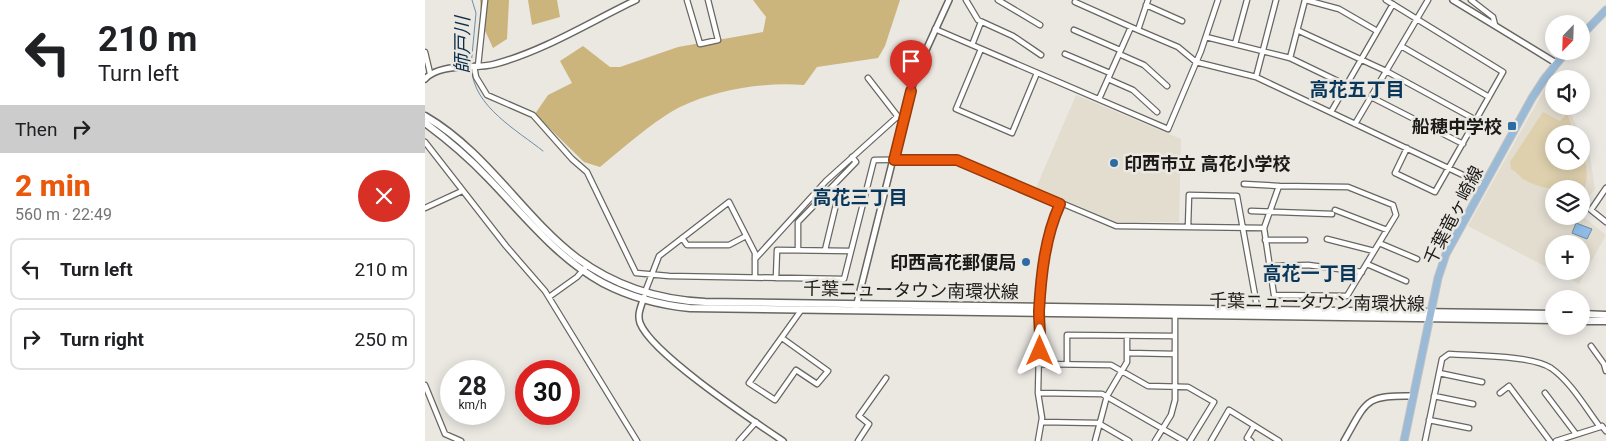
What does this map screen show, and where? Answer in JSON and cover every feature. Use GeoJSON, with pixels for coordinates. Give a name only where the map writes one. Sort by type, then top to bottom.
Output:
{"type":"FeatureCollection","features":[{"type":"Feature","properties":{"kind":"main road"},"geometry":{"type":"LineString","coordinates":[[1590,27],[1606,10]]}},
{"type":"Feature","properties":{"kind":"main road","name":"千葉竜ヶ崎線"},"geometry":{"type":"LineString","coordinates":[[1404,441],[1438,278],[1446,254],[1531,98],[1559,60]]}},
{"type":"Feature","properties":{"kind":"main road","name":"千葉ニュータウン南環状線"},"geometry":{"type":"LineString","coordinates":[[425,116],[448,131],[474,154],[563,246],[603,283],[690,308],[802,310],[856,307]]}},
{"type":"Feature","properties":{"kind":"main road","name":"千葉ニュータウン南環状線"},"geometry":{"type":"LineString","coordinates":[[425,124],[469,158],[557,250],[585,268]]}},
{"type":"Feature","properties":{"kind":"main road","name":"千葉ニュータウン南環状線"},"geometry":{"type":"LineString","coordinates":[[644,296],[690,301],[856,307],[1430,316],[1545,320]]}},
{"type":"Feature","properties":{"kind":"main road","name":"千葉ニュータウン南環状線"},"geometry":{"type":"LineString","coordinates":[[1430,316],[1545,314]]}},
{"type":"Feature","properties":{"kind":"main road"},"geometry":{"type":"LineString","coordinates":[[1590,314],[1606,315]]}},
{"type":"Feature","properties":{"kind":"main road"},"geometry":{"type":"LineString","coordinates":[[1590,321],[1606,321]]}},
{"type":"Feature","properties":{"kind":"street"},"geometry":{"type":"LineString","coordinates":[[485,0],[476,77],[487,95],[533,115],[572,159],[587,172],[636,273],[845,279],[874,160],[957,160],[1116,226],[1264,228]]}},
{"type":"Feature","properties":{"kind":"street"},"geometry":{"type":"LineString","coordinates":[[425,79],[430,73],[493,65],[530,52],[636,0]]}},
{"type":"Feature","properties":{"kind":"street"},"geometry":{"type":"LineString","coordinates":[[687,0],[700,44],[717,40],[707,0]]}},
{"type":"Feature","properties":{"kind":"street"},"geometry":{"type":"LineString","coordinates":[[856,307],[903,120],[918,70],[949,0]]}},
{"type":"Feature","properties":{"kind":"street"},"geometry":{"type":"LineString","coordinates":[[966,0],[981,22],[1013,36],[1041,55]]}},
{"type":"Feature","properties":{"kind":"street"},"geometry":{"type":"LineString","coordinates":[[998,0],[1040,25]]}},
{"type":"Feature","properties":{"kind":"street"},"geometry":{"type":"LineString","coordinates":[[935,29],[1168,129],[1206,37],[1218,0]]}},
{"type":"Feature","properties":{"kind":"street"},"geometry":{"type":"LineString","coordinates":[[1235,44],[1247,0]]}},
{"type":"Feature","properties":{"kind":"street"},"geometry":{"type":"LineString","coordinates":[[1256,77],[1276,0]]}},
{"type":"Feature","properties":{"kind":"street"},"geometry":{"type":"LineString","coordinates":[[1290,58],[1306,0],[1339,10],[1377,31]]}},
{"type":"Feature","properties":{"kind":"street"},"geometry":{"type":"LineString","coordinates":[[1386,0],[1503,72],[1435,192],[1395,173],[1407,148]]}},
{"type":"Feature","properties":{"kind":"street"},"geometry":{"type":"LineString","coordinates":[[1355,124],[1427,0]]}},
{"type":"Feature","properties":{"kind":"street"},"geometry":{"type":"LineString","coordinates":[[1453,0],[1556,63]]}},
{"type":"Feature","properties":{"kind":"street"},"geometry":{"type":"LineString","coordinates":[[1471,0],[1493,17],[1495,25]]}},
{"type":"Feature","properties":{"kind":"street"},"geometry":{"type":"LineString","coordinates":[[1075,2],[1178,47],[1196,62],[1256,77],[1484,185]]}},
{"type":"Feature","properties":{"kind":"street"},"geometry":{"type":"LineString","coordinates":[[1138,30],[1147,2],[1182,21]]}},
{"type":"Feature","properties":{"kind":"street"},"geometry":{"type":"LineString","coordinates":[[1331,112],[1393,4]]}},
{"type":"Feature","properties":{"kind":"street"},"geometry":{"type":"LineString","coordinates":[[972,45],[981,22]]}},
{"type":"Feature","properties":{"kind":"street"},"geometry":{"type":"LineString","coordinates":[[1099,99],[1131,27]]}},
{"type":"Feature","properties":{"kind":"street"},"geometry":{"type":"LineString","coordinates":[[1074,30],[1144,65],[1167,86]]}},
{"type":"Feature","properties":{"kind":"street"},"geometry":{"type":"LineString","coordinates":[[1297,30],[1386,71],[1476,120]]}},
{"type":"Feature","properties":{"kind":"street"},"geometry":{"type":"LineString","coordinates":[[1206,37],[1290,58],[1346,85]]}},
{"type":"Feature","properties":{"kind":"street"},"geometry":{"type":"LineString","coordinates":[[1401,46],[1489,97]]}},
{"type":"Feature","properties":{"kind":"street"},"geometry":{"type":"LineString","coordinates":[[981,49],[956,110],[1012,133],[1037,73]]}},
{"type":"Feature","properties":{"kind":"street"},"geometry":{"type":"LineString","coordinates":[[425,52],[430,73]]}},
{"type":"Feature","properties":{"kind":"street"},"geometry":{"type":"LineString","coordinates":[[1065,54],[1110,73]]}},
{"type":"Feature","properties":{"kind":"street"},"geometry":{"type":"LineString","coordinates":[[868,78],[897,117],[903,120]]}},
{"type":"Feature","properties":{"kind":"street"},"geometry":{"type":"LineString","coordinates":[[1108,79],[1133,90],[1157,112]]}},
{"type":"Feature","properties":{"kind":"street"},"geometry":{"type":"LineString","coordinates":[[1371,97],[1463,144]]}},
{"type":"Feature","properties":{"kind":"street"},"geometry":{"type":"LineString","coordinates":[[755,259],[826,180],[897,117]]}},
{"type":"Feature","properties":{"kind":"street"},"geometry":{"type":"LineString","coordinates":[[425,142],[462,191],[549,297],[637,441]]}},
{"type":"Feature","properties":{"kind":"street"},"geometry":{"type":"LineString","coordinates":[[798,250],[798,222],[856,162],[852,157]]}},
{"type":"Feature","properties":{"kind":"street"},"geometry":{"type":"LineString","coordinates":[[1244,184],[1348,187],[1393,205],[1396,214],[1347,296],[1274,295],[1264,228],[1279,186]]}},
{"type":"Feature","properties":{"kind":"street"},"geometry":{"type":"LineString","coordinates":[[825,250],[839,192],[833,186]]}},
{"type":"Feature","properties":{"kind":"street"},"geometry":{"type":"LineString","coordinates":[[1606,189],[1591,210],[1606,222]]}},
{"type":"Feature","properties":{"kind":"street"},"geometry":{"type":"LineString","coordinates":[[425,208],[462,191]]}},
{"type":"Feature","properties":{"kind":"street"},"geometry":{"type":"LineString","coordinates":[[1188,227],[1189,195],[1237,196],[1258,313]]}},
{"type":"Feature","properties":{"kind":"street"},"geometry":{"type":"LineString","coordinates":[[755,277],[755,253],[729,202],[659,256],[638,314],[645,332],[678,365],[783,441]]}},
{"type":"Feature","properties":{"kind":"street"},"geometry":{"type":"LineString","coordinates":[[1038,441],[1042,411],[1038,393],[1039,310],[1049,230],[1060,204]]}},
{"type":"Feature","properties":{"kind":"street"},"geometry":{"type":"LineString","coordinates":[[1251,211],[1334,212],[1387,230]]}},
{"type":"Feature","properties":{"kind":"street"},"geometry":{"type":"LineString","coordinates":[[681,238],[687,245],[729,246],[746,236]]}},
{"type":"Feature","properties":{"kind":"street"},"geometry":{"type":"LineString","coordinates":[[1265,240],[1305,240]]}},
{"type":"Feature","properties":{"kind":"street"},"geometry":{"type":"LineString","coordinates":[[1327,240],[1374,251]]}},
{"type":"Feature","properties":{"kind":"street"},"geometry":{"type":"LineString","coordinates":[[1379,243],[1417,259]]}},
{"type":"Feature","properties":{"kind":"street"},"geometry":{"type":"LineString","coordinates":[[776,278],[777,250],[851,251]]}},
{"type":"Feature","properties":{"kind":"street"},"geometry":{"type":"LineString","coordinates":[[1367,264],[1406,281]]}},
{"type":"Feature","properties":{"kind":"street"},"geometry":{"type":"LineString","coordinates":[[1269,266],[1309,265],[1362,272]]}},
{"type":"Feature","properties":{"kind":"street"},"geometry":{"type":"LineString","coordinates":[[549,297],[585,268]]}},
{"type":"Feature","properties":{"kind":"street"},"geometry":{"type":"LineString","coordinates":[[781,338],[828,371],[817,384],[796,370],[775,400],[749,383],[781,338],[802,310]]}},
{"type":"Feature","properties":{"kind":"street"},"geometry":{"type":"LineString","coordinates":[[1155,441],[1172,410],[1175,387],[1175,312]]}},
{"type":"Feature","properties":{"kind":"street"},"geometry":{"type":"LineString","coordinates":[[1067,364],[1067,335],[1175,336]]}},
{"type":"Feature","properties":{"kind":"street"},"geometry":{"type":"LineString","coordinates":[[1095,441],[1098,423],[1107,396],[1127,362],[1127,336]]}},
{"type":"Feature","properties":{"kind":"street"},"geometry":{"type":"LineString","coordinates":[[1591,346],[1605,364],[1606,371]]}},
{"type":"Feature","properties":{"kind":"street"},"geometry":{"type":"LineString","coordinates":[[1127,353],[1175,354]]}},
{"type":"Feature","properties":{"kind":"street"},"geometry":{"type":"LineString","coordinates":[[1425,441],[1441,359],[1449,354],[1539,363],[1551,368],[1562,378],[1606,431]]}},
{"type":"Feature","properties":{"kind":"street"},"geometry":{"type":"LineString","coordinates":[[1039,364],[1111,365],[1148,386],[1188,387],[1214,402],[1189,441]]}},
{"type":"Feature","properties":{"kind":"street"},"geometry":{"type":"LineString","coordinates":[[1439,373],[1482,382]]}},
{"type":"Feature","properties":{"kind":"street"},"geometry":{"type":"LineString","coordinates":[[858,441],[869,424],[859,416],[886,378]]}},
{"type":"Feature","properties":{"kind":"street"},"geometry":{"type":"LineString","coordinates":[[425,385],[445,434],[461,441]]}},
{"type":"Feature","properties":{"kind":"street"},"geometry":{"type":"LineString","coordinates":[[1500,392],[1509,386],[1550,441]]}},
{"type":"Feature","properties":{"kind":"street"},"geometry":{"type":"LineString","coordinates":[[1038,393],[1103,394],[1184,441]]}},
{"type":"Feature","properties":{"kind":"street"},"geometry":{"type":"LineString","coordinates":[[1545,393],[1577,434]]}},
{"type":"Feature","properties":{"kind":"street"},"geometry":{"type":"LineString","coordinates":[[1344,441],[1368,403],[1382,396],[1413,396]]}},
{"type":"Feature","properties":{"kind":"street"},"geometry":{"type":"LineString","coordinates":[[1434,396],[1473,404]]}},
{"type":"Feature","properties":{"kind":"street"},"geometry":{"type":"LineString","coordinates":[[1211,441],[1229,410],[1279,441]]}},
{"type":"Feature","properties":{"kind":"street"},"geometry":{"type":"LineString","coordinates":[[1429,420],[1469,428]]}},
{"type":"Feature","properties":{"kind":"street"},"geometry":{"type":"LineString","coordinates":[[739,441],[756,422]]}},
{"type":"Feature","properties":{"kind":"street"},"geometry":{"type":"LineString","coordinates":[[1041,422],[1098,423],[1129,441]]}},
{"type":"Feature","properties":{"kind":"street"},"geometry":{"type":"LineString","coordinates":[[1251,441],[1247,438],[1254,426]]}},
{"type":"Feature","properties":{"kind":"street"},"geometry":{"type":"LineString","coordinates":[[1556,441],[1603,426]]}},
{"type":"Feature","properties":{"kind":"shaded area"},"geometry":{"type":"Polygon","coordinates":[[[480,0],[509,0],[507,39],[493,48],[482,24],[480,0]]]}},
{"type":"Feature","properties":{"kind":"shaded area"},"geometry":{"type":"Polygon","coordinates":[[[528,0],[557,0],[560,17],[532,25],[528,0]]]}},
{"type":"Feature","properties":{"kind":"shaded area"},"geometry":{"type":"Polygon","coordinates":[[[753,0],[900,0],[885,46],[878,58],[817,67],[804,85],[789,84],[741,88],[694,101],[660,119],[600,167],[584,162],[535,114],[548,95],[572,83],[560,61],[583,46],[610,67],[620,67],[678,47],[763,32],[766,17],[753,0]]]}},
{"type":"Feature","properties":{"kind":"shaded area"},"geometry":{"type":"Polygon","coordinates":[[[1545,88],[1545,115],[1571,115],[1576,125],[1545,125],[1545,170],[1590,170],[1590,156],[1595,189],[1590,196],[1590,180],[1545,180],[1545,225],[1590,225],[1590,222],[1606,235],[1590,264],[1590,235],[1545,235],[1545,266],[1468,226],[1545,88]]]}},
{"type":"Feature","properties":{"kind":"shaded area","name":"印西市立 高花小学校"},"geometry":{"type":"Polygon","coordinates":[[[1076,95],[1181,139],[1179,222],[1116,222],[1036,188],[1076,95]]]}},
{"type":"Feature","properties":{"kind":"shaded area"},"geometry":{"type":"Polygon","coordinates":[[[1543,112],[1545,115],[1560,121],[1567,115],[1571,125],[1545,125],[1545,170],[1587,170],[1587,180],[1545,180],[1545,187],[1538,186],[1523,179],[1511,169],[1510,162],[1543,112]]]}},
{"type":"Feature","properties":{"kind":"shaded area"},"geometry":{"type":"Polygon","coordinates":[[[1571,280],[1581,280],[1579,284],[1571,280]]]}},
{"type":"Feature","properties":{"kind":"water"},"geometry":{"type":"Polygon","coordinates":[[[1575,225],[1592,229],[1589,235],[1572,233],[1575,225]]]}},
{"type":"Feature","properties":{"kind":"waterway","name":"師戸川"},"geometry":{"type":"LineString","coordinates":[[471,66],[476,13],[472,0]]}},
{"type":"Feature","properties":{"kind":"waterway","name":"師戸川"},"geometry":{"type":"LineString","coordinates":[[472,70],[474,83],[488,106],[510,126],[543,151]]}},
{"type":"Feature","properties":{"kind":"place","name":"船穂中学校"},"geometry":{"type":"Point","coordinates":[1512,126]}},
{"type":"Feature","properties":{"kind":"place","name":"印西市立 高花小学校"},"geometry":{"type":"Point","coordinates":[1114,163]}},
{"type":"Feature","properties":{"kind":"place","name":"印西高花郵便局"},"geometry":{"type":"Point","coordinates":[1026,262]}},
{"type":"Feature","properties":{"kind":"district","name":"高花五丁目"},"geometry":{"type":"Point","coordinates":[1357,89]}},
{"type":"Feature","properties":{"kind":"district","name":"高花三丁目"},"geometry":{"type":"Point","coordinates":[860,197]}},
{"type":"Feature","properties":{"kind":"district","name":"高花一丁目"},"geometry":{"type":"Point","coordinates":[1310,273]}},
{"type":"Feature","properties":{"kind":"route"},"geometry":{"type":"LineString","coordinates":[[911,91],[894,160],[957,160],[1060,204],[1047,239],[1039,313],[1040,351]]}}]}
